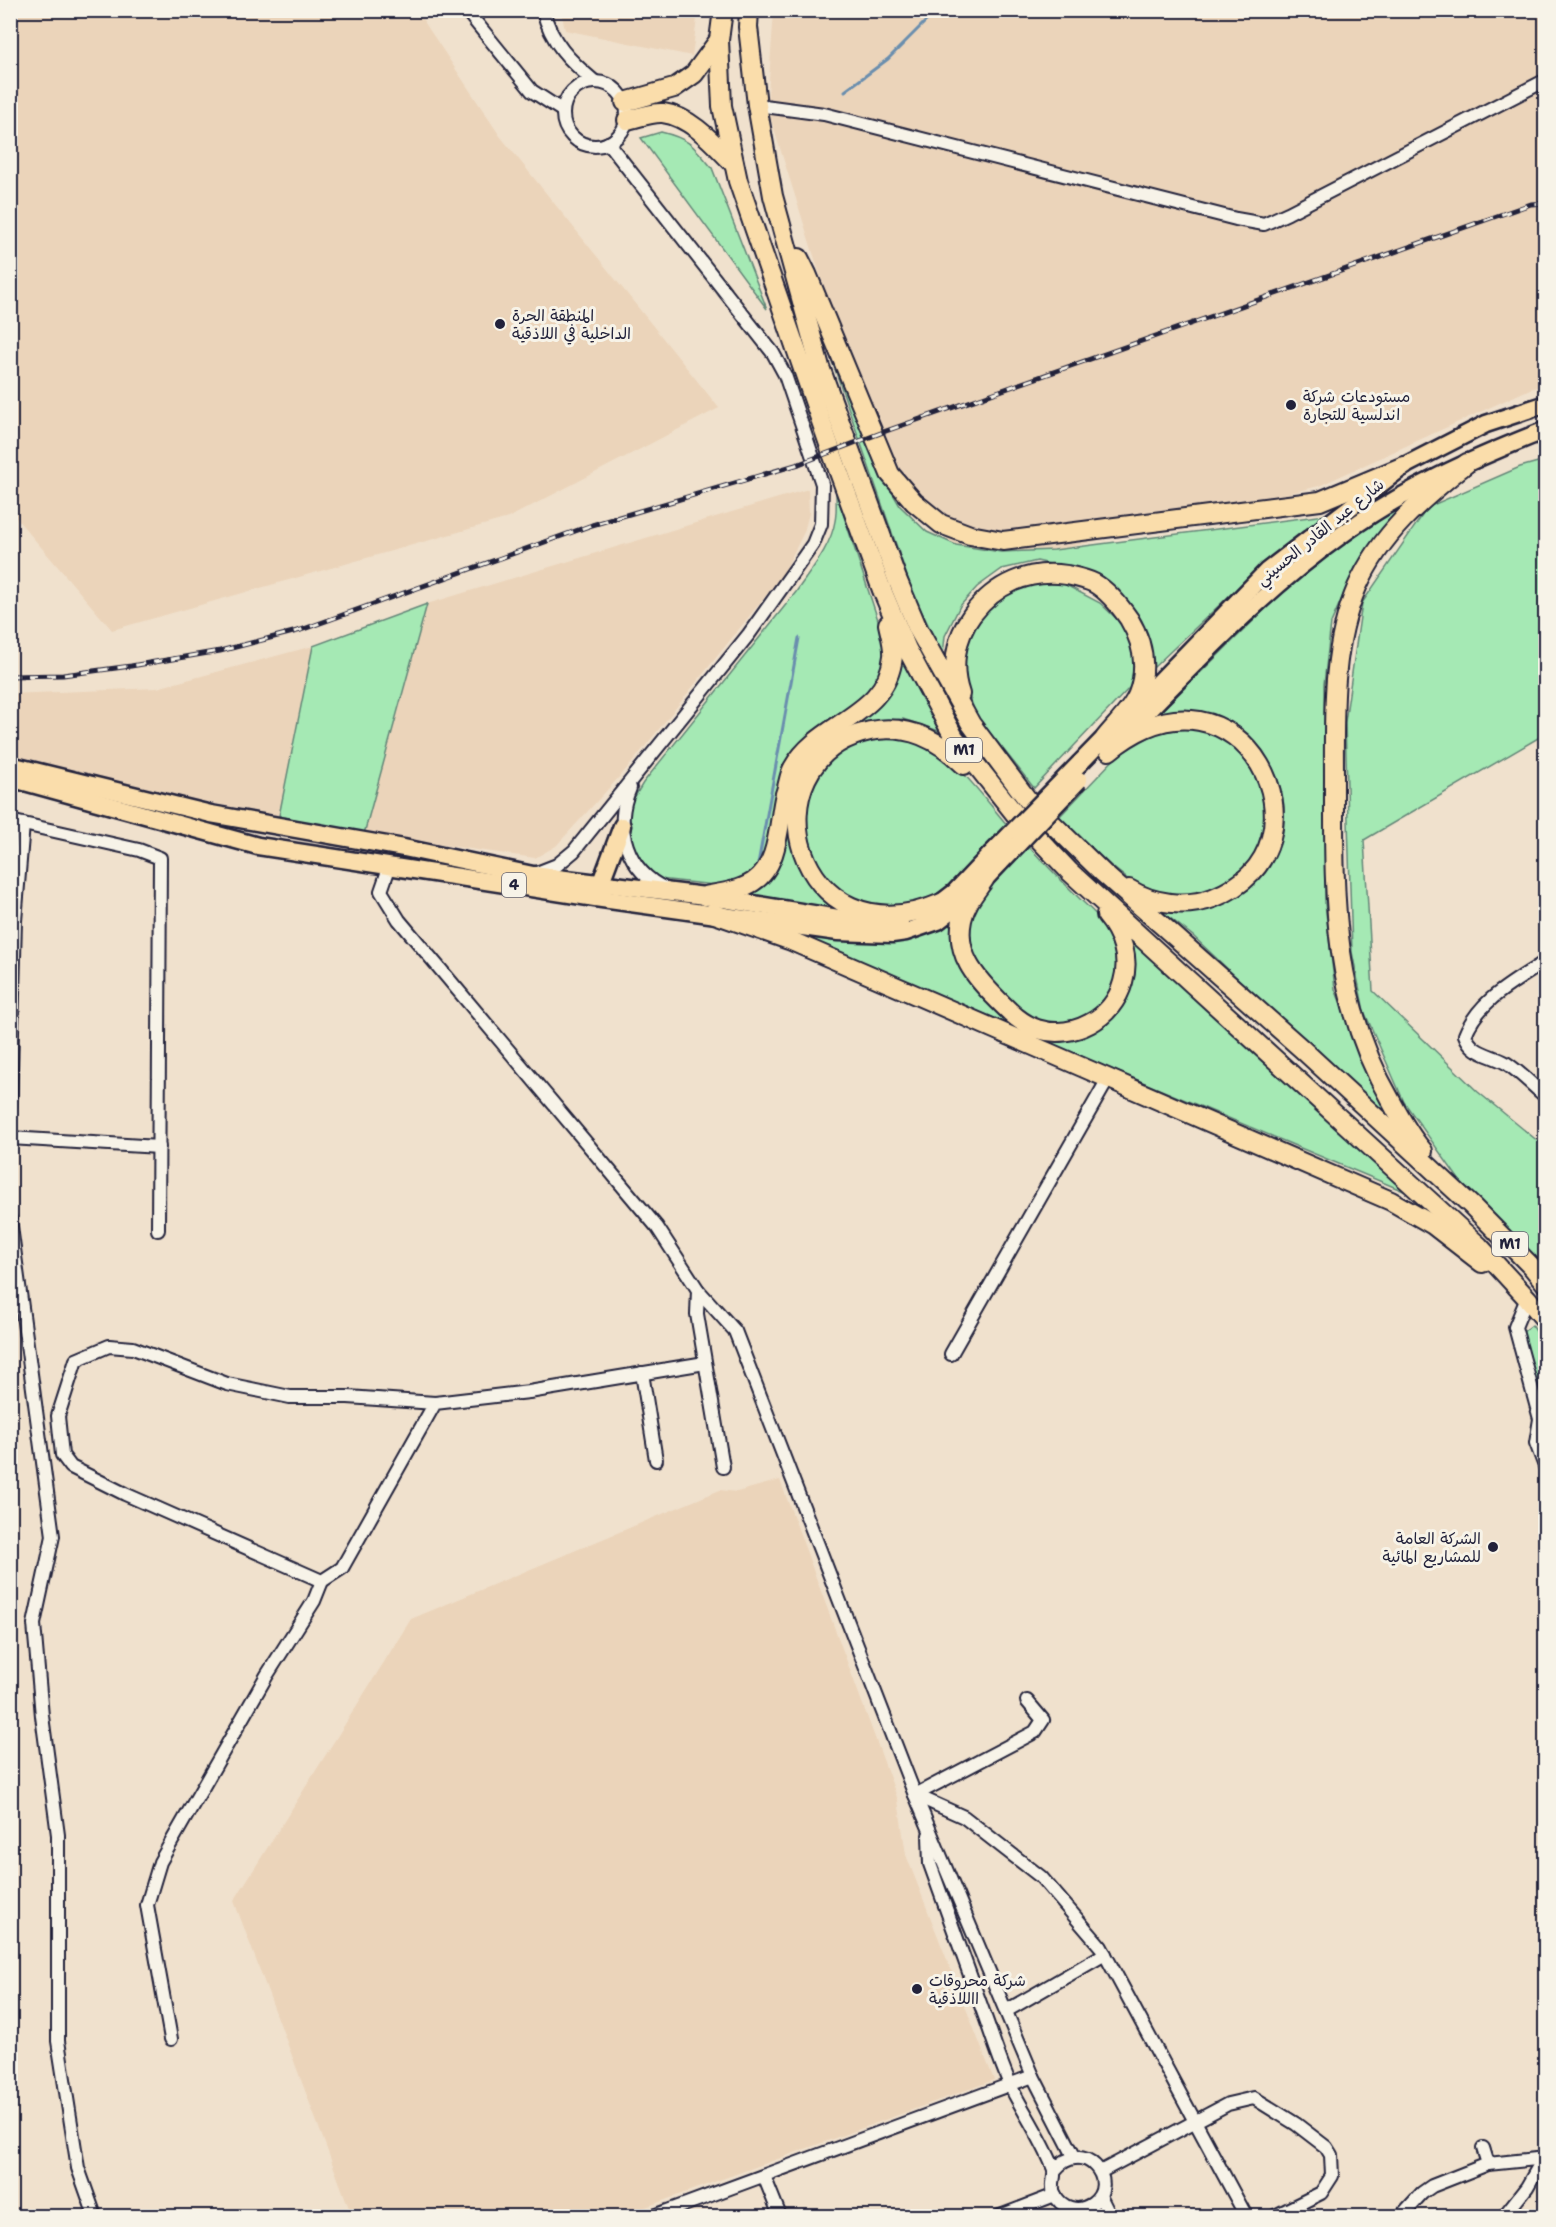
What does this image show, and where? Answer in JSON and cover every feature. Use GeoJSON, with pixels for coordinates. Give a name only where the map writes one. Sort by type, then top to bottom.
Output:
{"type":"FeatureCollection","features":[{"type":"Feature","properties":{"kind":"highway","name":"M1"},"geometry":{"type":"LineString","coordinates":[[723,10],[720,40],[722,106],[738,181],[882,590],[907,649],[954,737],[1015,814],[1070,872],[1479,1245],[1545,1321]]}},
{"type":"Feature","properties":{"kind":"highway","name":"M1"},"geometry":{"type":"LineString","coordinates":[[749,10],[748,27],[757,105],[773,196],[820,367],[893,568],[918,629],[970,724],[1027,799],[1103,873],[1302,1049],[1472,1206],[1533,1268],[1545,1284]]}},
{"type":"Feature","properties":{"kind":"highway"},"geometry":{"type":"LineString","coordinates":[[625,102],[674,88],[694,74],[720,40]]}},
{"type":"Feature","properties":{"kind":"highway"},"geometry":{"type":"LineString","coordinates":[[627,120],[662,113],[685,121],[711,140],[734,164]]}},
{"type":"Feature","properties":{"kind":"highway"},"geometry":{"type":"LineString","coordinates":[[783,228],[807,274],[890,474],[914,502],[941,524],[970,535],[1003,541],[1320,501],[1404,466]]}},
{"type":"Feature","properties":{"kind":"highway"},"geometry":{"type":"LineString","coordinates":[[1467,463],[1415,505],[1393,530],[1369,565],[1349,609],[1336,667],[1334,879],[1338,941],[1344,976],[1355,1022],[1368,1056],[1399,1116],[1420,1147],[1472,1206]]}},
{"type":"Feature","properties":{"kind":"highway"},"geometry":{"type":"LineString","coordinates":[[970,724],[955,678],[957,650],[966,622],[992,593],[1005,584],[1041,573],[1059,574],[1094,583],[1110,596],[1124,612],[1137,633],[1142,648],[1144,665],[1138,695],[1107,744]]}},
{"type":"Feature","properties":{"kind":"highway"},"geometry":{"type":"LineString","coordinates":[[709,905],[753,882],[763,873],[772,856],[792,769],[808,747],[874,700],[887,680],[893,654],[882,590]]}},
{"type":"Feature","properties":{"kind":"highway"},"geometry":{"type":"LineString","coordinates":[[1103,873],[1134,893],[1149,899],[1178,904],[1208,900],[1233,889],[1256,866],[1269,842],[1274,815],[1271,788],[1260,762],[1240,740],[1214,725],[1184,719],[1154,723],[1107,744]]}},
{"type":"Feature","properties":{"kind":"highway"},"geometry":{"type":"LineString","coordinates":[[944,902],[914,913],[870,914],[843,903],[820,884],[803,853],[797,832],[797,818],[803,790],[817,765],[838,745],[864,733],[878,730],[907,731],[935,740],[947,748],[1015,814]]}},
{"type":"Feature","properties":{"kind":"highway"},"geometry":{"type":"LineString","coordinates":[[984,880],[970,900],[962,919],[963,951],[971,970],[1017,1019],[1027,1025],[1047,1031],[1068,1031],[1078,1029],[1098,1019],[1113,1004],[1123,984],[1126,962],[1122,940],[1117,930],[1070,872]]}},
{"type":"Feature","properties":{"kind":"highway"},"geometry":{"type":"LineString","coordinates":[[709,905],[1391,1201],[1433,1225],[1527,1298]]}},
{"type":"Feature","properties":{"kind":"main road","name":"شارع عبد القادر الحسيني"},"geometry":{"type":"LineString","coordinates":[[1107,744],[1267,571],[1404,466],[1486,424],[1545,404]]}},
{"type":"Feature","properties":{"kind":"main road","name":"شارع عبد القادر الحسيني"},"geometry":{"type":"LineString","coordinates":[[996,858],[1107,744],[1248,611],[1341,535],[1404,495],[1467,463],[1545,430]]}},
{"type":"Feature","properties":{"kind":"main road","name":"4"},"geometry":{"type":"LineString","coordinates":[[10,765],[211,814],[404,848],[598,890],[671,892],[709,905],[838,932],[892,934],[913,930],[938,921],[965,900],[984,880],[996,858]]}},
{"type":"Feature","properties":{"kind":"main road","name":"4"},"geometry":{"type":"LineString","coordinates":[[10,778],[258,846],[709,905],[875,922],[916,916],[944,902],[996,858]]}},
{"type":"Feature","properties":{"kind":"main road"},"geometry":{"type":"LineString","coordinates":[[598,890],[622,826]]}},
{"type":"Feature","properties":{"kind":"street"},"geometry":{"type":"LineString","coordinates":[[466,10],[532,91],[563,111]]}},
{"type":"Feature","properties":{"kind":"street"},"geometry":{"type":"LineString","coordinates":[[543,10],[546,24],[566,58],[595,82],[613,87],[625,102],[627,120],[617,138],[599,146],[580,142],[567,128],[563,111],[566,102],[577,88],[595,82]]}},
{"type":"Feature","properties":{"kind":"street"},"geometry":{"type":"LineString","coordinates":[[757,105],[824,114],[1236,219],[1264,224],[1545,80]]}},
{"type":"Feature","properties":{"kind":"street"},"geometry":{"type":"LineString","coordinates":[[534,875],[557,865],[574,851],[749,634],[813,544],[821,524],[822,484],[785,375],[773,353],[608,143]]}},
{"type":"Feature","properties":{"kind":"street"},"geometry":{"type":"LineString","coordinates":[[636,773],[624,803],[622,826],[625,842],[631,858],[655,884],[671,892]]}},
{"type":"Feature","properties":{"kind":"street"},"geometry":{"type":"LineString","coordinates":[[10,1105],[17,823],[139,850],[160,858],[158,1230]]}},
{"type":"Feature","properties":{"kind":"street"},"geometry":{"type":"LineString","coordinates":[[390,865],[381,891],[399,920],[657,1227],[698,1290],[735,1331],[915,1795],[1033,2076],[1075,2158]]}},
{"type":"Feature","properties":{"kind":"street"},"geometry":{"type":"LineString","coordinates":[[1545,961],[1479,1010],[1465,1035],[1468,1044],[1506,1063],[1545,1097]]}},
{"type":"Feature","properties":{"kind":"street"},"geometry":{"type":"LineString","coordinates":[[951,1354],[1108,1079]]}},
{"type":"Feature","properties":{"kind":"street"},"geometry":{"type":"LineString","coordinates":[[10,1138],[159,1147]]}},
{"type":"Feature","properties":{"kind":"street"},"geometry":{"type":"LineString","coordinates":[[10,1219],[53,1536],[34,1624],[42,1716],[58,1835],[58,2041],[78,2168],[95,2217]]}},
{"type":"Feature","properties":{"kind":"street"},"geometry":{"type":"LineString","coordinates":[[698,1290],[697,1314],[723,1467]]}},
{"type":"Feature","properties":{"kind":"street"},"geometry":{"type":"LineString","coordinates":[[1527,1298],[1515,1327],[1540,1419],[1536,1443],[1545,1469]]}},
{"type":"Feature","properties":{"kind":"street"},"geometry":{"type":"LineString","coordinates":[[322,1581],[71,1467],[62,1455],[58,1416],[76,1360],[109,1346],[133,1348],[227,1384],[290,1397],[348,1397],[435,1403],[529,1392],[705,1363]]}},
{"type":"Feature","properties":{"kind":"street"},"geometry":{"type":"LineString","coordinates":[[642,1373],[656,1460]]}},
{"type":"Feature","properties":{"kind":"street"},"geometry":{"type":"LineString","coordinates":[[171,2039],[147,1905],[160,1862],[267,1675],[314,1601],[322,1581],[342,1568],[435,1403]]}},
{"type":"Feature","properties":{"kind":"street"},"geometry":{"type":"LineString","coordinates":[[915,1795],[1035,1731],[1043,1720],[1027,1701]]}},
{"type":"Feature","properties":{"kind":"street"},"geometry":{"type":"LineString","coordinates":[[915,1795],[964,1817],[1041,1877],[1101,1947],[1246,2217]]}},
{"type":"Feature","properties":{"kind":"street"},"geometry":{"type":"LineString","coordinates":[[929,1828],[930,1864],[1010,2085],[1055,2170]]}},
{"type":"Feature","properties":{"kind":"street"},"geometry":{"type":"LineString","coordinates":[[1006,2011],[1105,1954]]}},
{"type":"Feature","properties":{"kind":"street"},"geometry":{"type":"LineString","coordinates":[[654,2217],[1033,2076]]}},
{"type":"Feature","properties":{"kind":"street"},"geometry":{"type":"LineString","coordinates":[[1101,2172],[1228,2104],[1254,2098],[1296,2124],[1330,2151],[1332,2176],[1327,2186],[1321,2193],[1277,2216]]}},
{"type":"Feature","properties":{"kind":"street"},"geometry":{"type":"LineString","coordinates":[[1483,2148],[1488,2164]]}},
{"type":"Feature","properties":{"kind":"street"},"geometry":{"type":"LineString","coordinates":[[1075,2158],[1090,2161],[1101,2172],[1103,2188],[1100,2196],[1081,2213],[1065,2206],[1055,2195],[1052,2178],[1055,2170],[1061,2164],[1075,2158]]}},
{"type":"Feature","properties":{"kind":"street"},"geometry":{"type":"LineString","coordinates":[[1401,2217],[1422,2193],[1432,2186],[1488,2164],[1544,2158]]}},
{"type":"Feature","properties":{"kind":"street"},"geometry":{"type":"LineString","coordinates":[[1504,2217],[1527,2187],[1544,2158]]}},
{"type":"Feature","properties":{"kind":"street"},"geometry":{"type":"LineString","coordinates":[[764,2176],[780,2217]]}},
{"type":"Feature","properties":{"kind":"street"},"geometry":{"type":"LineString","coordinates":[[1000,2217],[1055,2195]]}},
{"type":"Feature","properties":{"kind":"street"},"geometry":{"type":"LineString","coordinates":[[1100,2196],[1110,2217]]}},
{"type":"Feature","properties":{"kind":"shaded area"},"geometry":{"type":"Polygon","coordinates":[[[10,11],[417,11],[500,136],[719,408],[508,518],[112,630],[11,512],[10,11]]]}},
{"type":"Feature","properties":{"kind":"shaded area"},"geometry":{"type":"Polygon","coordinates":[[[561,11],[698,11],[692,56],[565,30],[561,11]]]}},
{"type":"Feature","properties":{"kind":"shaded area"},"geometry":{"type":"Polygon","coordinates":[[[774,11],[1545,11],[1545,385],[1530,389],[1319,486],[1038,555],[966,555],[898,496],[826,294],[767,107],[774,11]]]}},
{"type":"Feature","properties":{"kind":"shaded area"},"geometry":{"type":"Polygon","coordinates":[[[808,489],[809,513],[804,532],[783,574],[631,764],[556,846],[535,858],[364,834],[427,604],[808,489]]]}},
{"type":"Feature","properties":{"kind":"shaded area"},"geometry":{"type":"Polygon","coordinates":[[[313,646],[279,816],[154,792],[11,756],[10,694],[157,688],[313,646]]]}},
{"type":"Feature","properties":{"kind":"shaded area"},"geometry":{"type":"Polygon","coordinates":[[[780,1480],[898,1800],[906,1855],[994,2080],[621,2216],[352,2216],[234,1901],[411,1619],[720,1490],[737,1492],[780,1480]]]}},
{"type":"Feature","properties":{"kind":"green space"},"geometry":{"type":"Polygon","coordinates":[[[661,132],[679,137],[691,144],[712,168],[767,309],[641,138],[661,132]]]}},
{"type":"Feature","properties":{"kind":"green space"},"geometry":{"type":"Polygon","coordinates":[[[831,358],[878,468],[900,506],[927,532],[956,545],[1001,552],[1054,550],[1333,514],[1250,576],[1153,668],[1150,642],[1125,605],[1091,573],[1037,561],[1002,569],[977,587],[960,606],[945,636],[943,655],[914,596],[831,358]]]}},
{"type":"Feature","properties":{"kind":"green space"},"geometry":{"type":"Polygon","coordinates":[[[1545,460],[1545,734],[1364,840],[1373,991],[1478,1092],[1545,1147],[1545,1254],[1539,1262],[1460,1181],[1404,1102],[1364,1011],[1352,952],[1345,722],[1362,603],[1428,507],[1520,467],[1545,460]]]}},
{"type":"Feature","properties":{"kind":"green space"},"geometry":{"type":"Polygon","coordinates":[[[836,492],[879,623],[887,658],[882,680],[867,697],[810,737],[784,764],[764,853],[751,876],[724,886],[659,879],[638,858],[629,833],[628,808],[643,783],[796,592],[819,558],[833,531],[836,492]]]}},
{"type":"Feature","properties":{"kind":"green space"},"geometry":{"type":"Polygon","coordinates":[[[1401,506],[1355,568],[1331,623],[1324,684],[1325,904],[1335,989],[1380,1101],[1401,1134],[1193,936],[1160,910],[1187,911],[1214,907],[1231,900],[1254,885],[1270,866],[1280,844],[1284,820],[1282,796],[1275,772],[1262,751],[1243,732],[1226,721],[1200,712],[1184,711],[1157,715],[1293,582],[1346,539],[1401,506]]]}},
{"type":"Feature","properties":{"kind":"green space"},"geometry":{"type":"Polygon","coordinates":[[[1025,580],[1064,584],[1100,603],[1121,623],[1134,652],[1132,685],[1034,788],[976,715],[963,678],[962,657],[979,617],[1000,592],[1025,580]]]}},
{"type":"Feature","properties":{"kind":"green space"},"geometry":{"type":"Polygon","coordinates":[[[427,604],[364,834],[279,816],[313,646],[427,604]]]}},
{"type":"Feature","properties":{"kind":"green space"},"geometry":{"type":"Polygon","coordinates":[[[899,654],[939,731],[903,719],[875,722],[848,729],[820,749],[791,824],[793,847],[807,876],[821,895],[840,911],[743,894],[762,885],[797,769],[892,686],[900,667],[899,654]]]}},
{"type":"Feature","properties":{"kind":"green space"},"geometry":{"type":"Polygon","coordinates":[[[1187,728],[1207,731],[1227,739],[1264,783],[1267,829],[1257,854],[1225,886],[1200,894],[1164,895],[1134,884],[1110,865],[1059,817],[1118,755],[1156,733],[1187,728]]]}},
{"type":"Feature","properties":{"kind":"green space"},"geometry":{"type":"Polygon","coordinates":[[[878,737],[907,738],[937,751],[963,774],[1008,826],[957,879],[934,896],[923,901],[887,907],[856,899],[831,881],[814,855],[807,826],[810,796],[824,768],[852,746],[878,737]]]}},
{"type":"Feature","properties":{"kind":"green space"},"geometry":{"type":"Polygon","coordinates":[[[1029,847],[1102,921],[1112,937],[1116,951],[1116,973],[1108,994],[1093,1010],[1075,1021],[1044,1023],[1028,1016],[1004,994],[983,969],[970,943],[969,923],[976,904],[997,878],[1029,847]]]}},
{"type":"Feature","properties":{"kind":"green space"},"geometry":{"type":"Polygon","coordinates":[[[953,920],[953,949],[961,971],[975,990],[1008,1024],[799,935],[878,942],[917,937],[953,920]]]}},
{"type":"Feature","properties":{"kind":"green space"},"geometry":{"type":"Polygon","coordinates":[[[1128,934],[1406,1192],[1039,1039],[1065,1039],[1126,992],[1135,970],[1128,934]]]}},
{"type":"Feature","properties":{"kind":"green space"},"geometry":{"type":"Polygon","coordinates":[[[1532,1325],[1545,1345],[1545,1412],[1523,1332],[1532,1325]]]}},
{"type":"Feature","properties":{"kind":"waterway"},"geometry":{"type":"LineString","coordinates":[[845,91],[888,59],[937,10]]}},
{"type":"Feature","properties":{"kind":"waterway"},"geometry":{"type":"LineString","coordinates":[[758,864],[799,638]]}},
{"type":"Feature","properties":{"kind":"railway"},"geometry":{"type":"LineString","coordinates":[[10,676],[63,675],[131,666],[220,651],[301,630],[592,525],[799,464],[886,431],[1531,204],[1546,203]]}},
{"type":"Feature","properties":{"kind":"place","name":"المنطقة الحرة الداخلية في اللاذقية"},"geometry":{"type":"Point","coordinates":[500,324]}},
{"type":"Feature","properties":{"kind":"place","name":"مستودعات شركة اندلسية للتجارة"},"geometry":{"type":"Point","coordinates":[1291,405]}},
{"type":"Feature","properties":{"kind":"place","name":"الشركة العامة للمشاريع المائية"},"geometry":{"type":"Point","coordinates":[1493,1547]}},
{"type":"Feature","properties":{"kind":"place","name":"شركة محروقات االلاذقية"},"geometry":{"type":"Point","coordinates":[917,1989]}}]}
